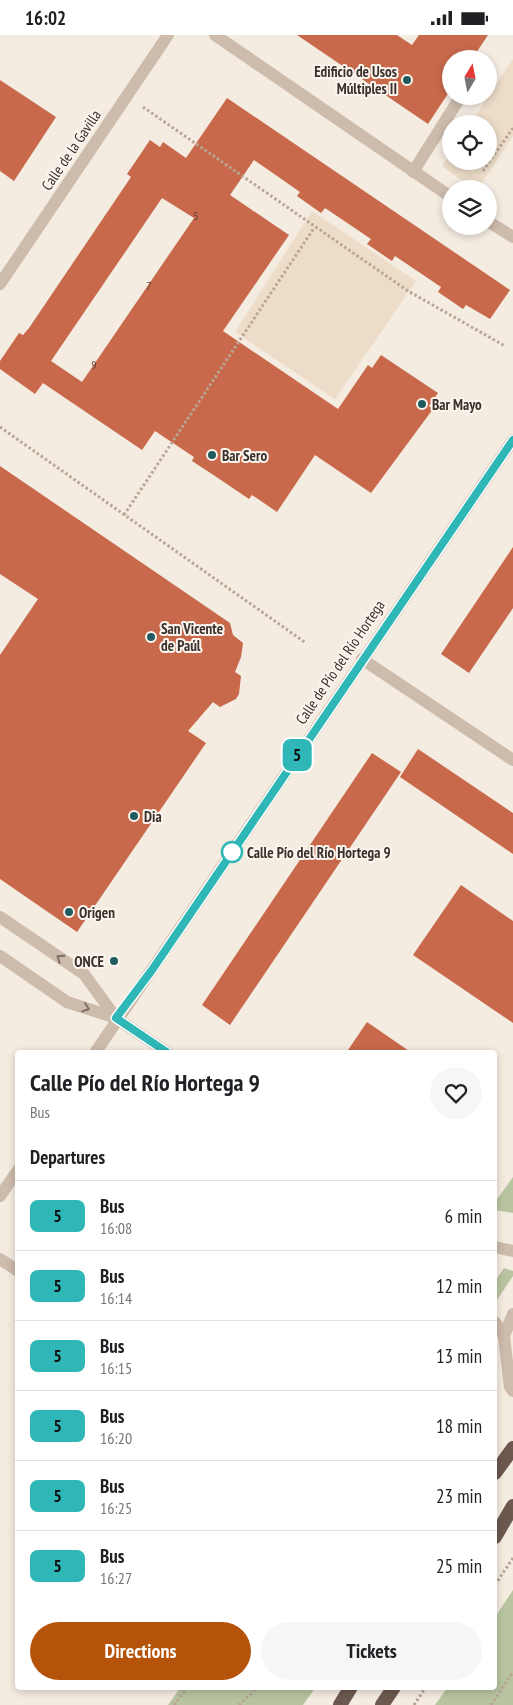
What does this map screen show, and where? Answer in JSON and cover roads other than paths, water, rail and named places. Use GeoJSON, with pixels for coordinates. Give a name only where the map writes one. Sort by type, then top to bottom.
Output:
{"type":"FeatureCollection","features":[{"type":"Feature","properties":{"kind":"highway"},"geometry":{"type":"LineString","coordinates":[[497,1470],[513,1448]]}},
{"type":"Feature","properties":{"kind":"highway"},"geometry":{"type":"LineString","coordinates":[[503,1529],[513,1505]]}},
{"type":"Feature","properties":{"kind":"highway"},"geometry":{"type":"LineString","coordinates":[[340,1705],[349,1690]]}},
{"type":"Feature","properties":{"kind":"highway"},"geometry":{"type":"LineString","coordinates":[[382,1705],[392,1690]]}},
{"type":"Feature","properties":{"kind":"street","name":"Calle de la Gavilla"},"geometry":{"type":"LineString","coordinates":[[0,284],[168,35]]}},
{"type":"Feature","properties":{"kind":"street"},"geometry":{"type":"LineString","coordinates":[[216,35],[442,191]]}},
{"type":"Feature","properties":{"kind":"street"},"geometry":{"type":"LineString","coordinates":[[413,172],[455,105]]}},
{"type":"Feature","properties":{"kind":"street"},"geometry":{"type":"LineString","coordinates":[[497,226],[513,237]]}},
{"type":"Feature","properties":{"kind":"street","name":"Calle de Pío del Río Hortega"},"geometry":{"type":"LineString","coordinates":[[97,1050],[116,1018],[152,970],[362,659],[513,440]]}},
{"type":"Feature","properties":{"kind":"street"},"geometry":{"type":"LineString","coordinates":[[362,659],[513,760]]}},
{"type":"Feature","properties":{"kind":"street"},"geometry":{"type":"LineString","coordinates":[[0,917],[84,974],[116,1018]]}},
{"type":"Feature","properties":{"kind":"street"},"geometry":{"type":"LineString","coordinates":[[0,957],[67,1002],[116,1018],[164,1050]]}},
{"type":"Feature","properties":{"kind":"street"},"geometry":{"type":"LineString","coordinates":[[0,1196],[15,1174]]}},
{"type":"Feature","properties":{"kind":"street"},"geometry":{"type":"LineString","coordinates":[[497,1247],[513,1251]]}},
{"type":"Feature","properties":{"kind":"street"},"geometry":{"type":"LineString","coordinates":[[0,1259],[15,1269]]}},
{"type":"Feature","properties":{"kind":"street"},"geometry":{"type":"LineString","coordinates":[[504,1336],[513,1314]]}},
{"type":"Feature","properties":{"kind":"street"},"geometry":{"type":"LineString","coordinates":[[497,1325],[504,1336],[510,1387],[513,1391]]}},
{"type":"Feature","properties":{"kind":"place","name":"Edificio de Usos Múltiples II"},"geometry":{"type":"Point","coordinates":[407,80]}},
{"type":"Feature","properties":{"kind":"place","name":"Bar Mayo"},"geometry":{"type":"Point","coordinates":[422,404]}},
{"type":"Feature","properties":{"kind":"place","name":"Bar Sero"},"geometry":{"type":"Point","coordinates":[212,455]}},
{"type":"Feature","properties":{"kind":"place","name":"San Vicente de Paúl"},"geometry":{"type":"Point","coordinates":[151,637]}},
{"type":"Feature","properties":{"kind":"place","name":"Dia"},"geometry":{"type":"Point","coordinates":[134,816]}},
{"type":"Feature","properties":{"kind":"place","name":"Calle Pío del Río Hortega 9"},"geometry":{"type":"Point","coordinates":[232,852]}},
{"type":"Feature","properties":{"kind":"place","name":"Origen"},"geometry":{"type":"Point","coordinates":[69,912]}},
{"type":"Feature","properties":{"kind":"place","name":"ONCE"},"geometry":{"type":"Point","coordinates":[114,961]}}]}
